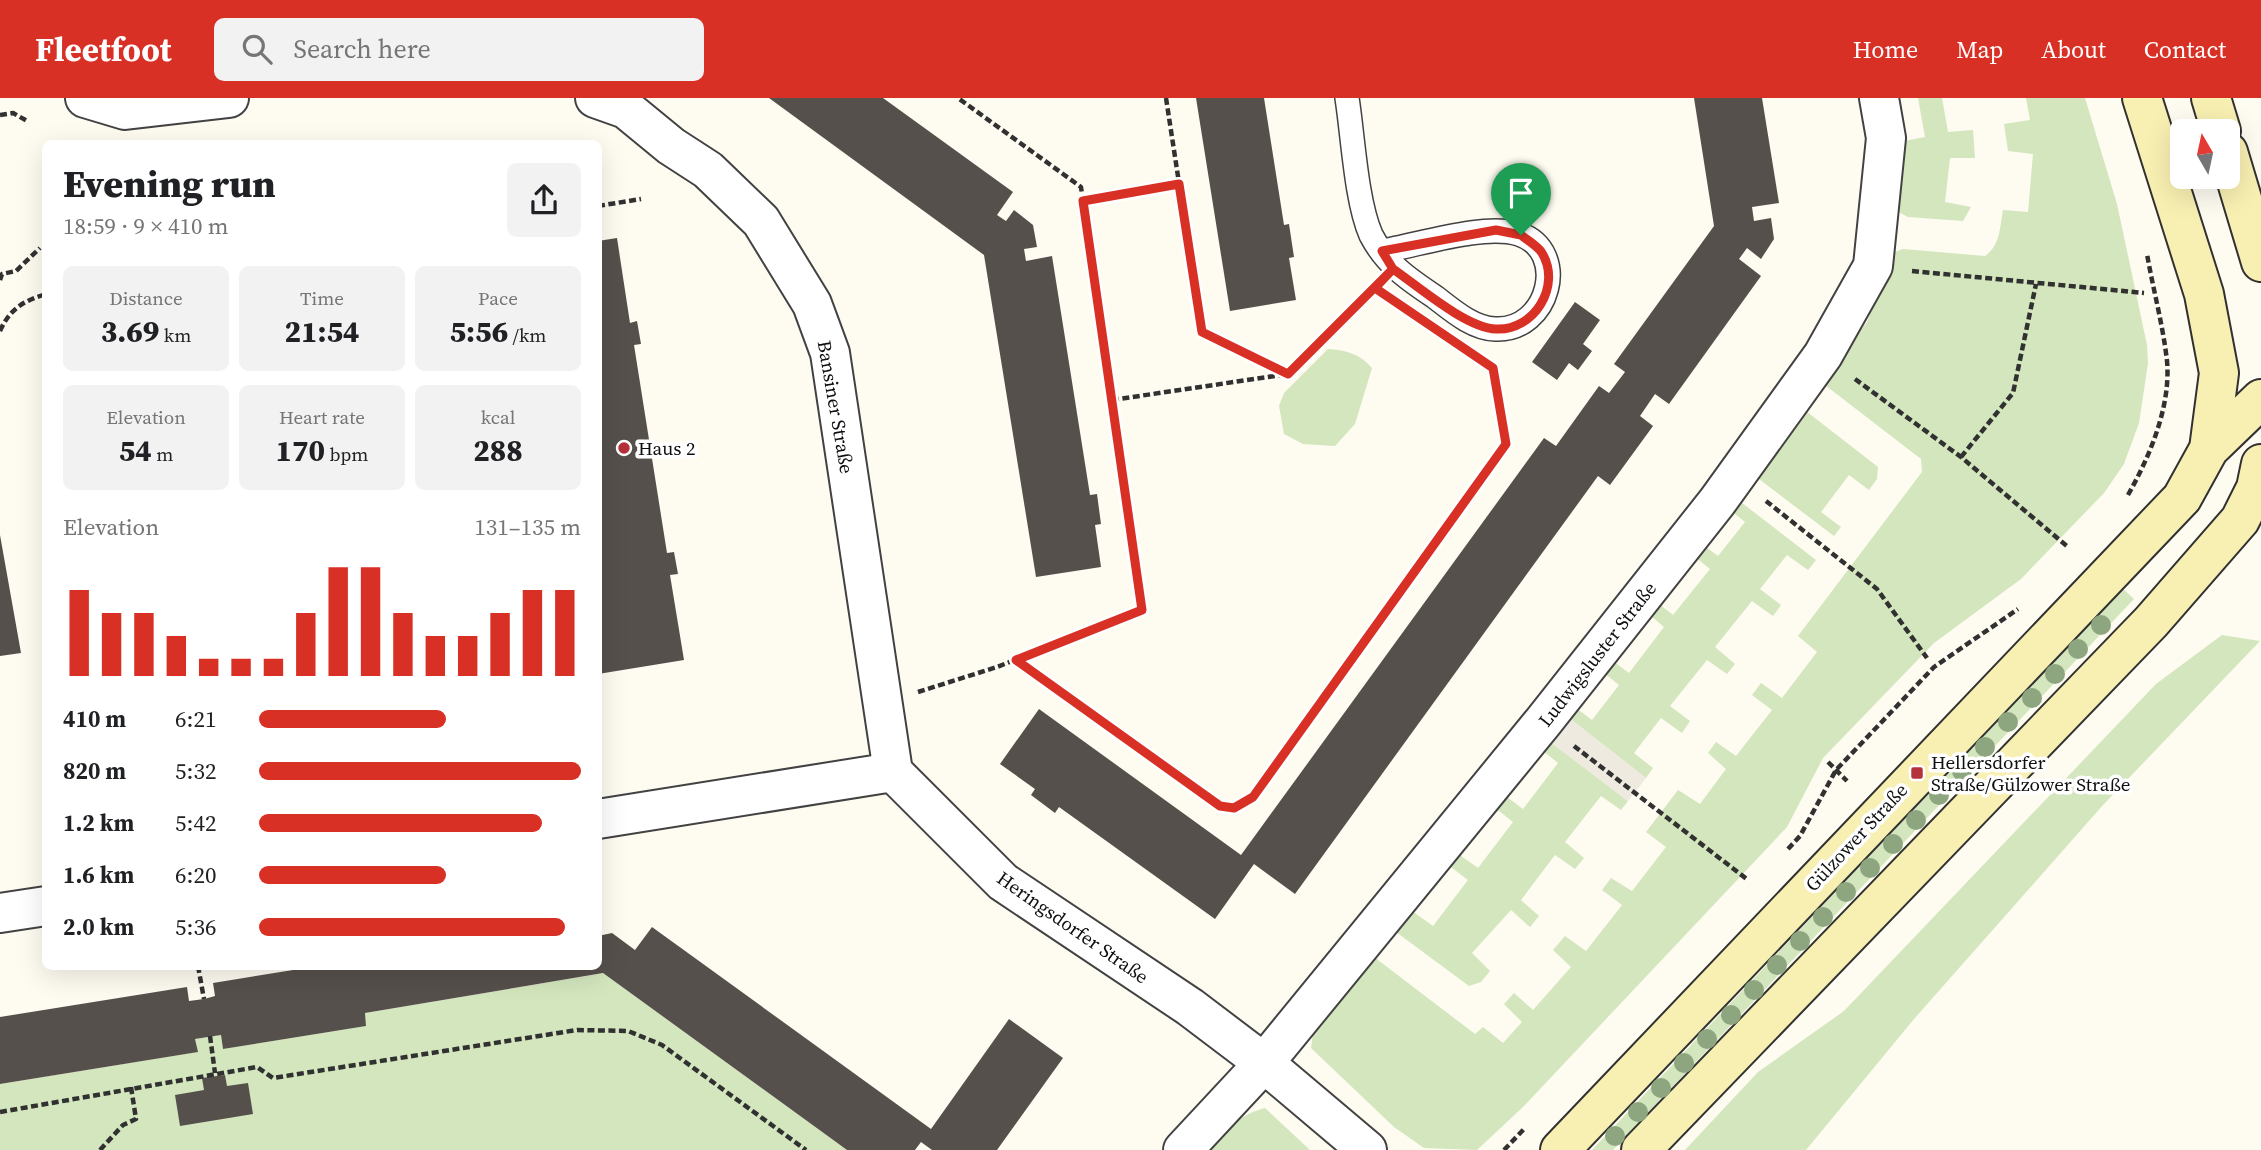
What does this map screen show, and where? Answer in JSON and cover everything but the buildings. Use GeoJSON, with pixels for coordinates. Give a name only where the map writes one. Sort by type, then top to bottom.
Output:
{"type":"FeatureCollection","features":[{"type":"Feature","properties":{"kind":"main road"},"geometry":{"type":"LineString","coordinates":[[1641,1150],[2151,622],[2240,520],[2259,478],[2209,449],[2219,373],[2217,360],[2204,294],[2143,98]]}},
{"type":"Feature","properties":{"kind":"main road"},"geometry":{"type":"LineString","coordinates":[[2211,98],[2217,119]]}},
{"type":"Feature","properties":{"kind":"main road"},"geometry":{"type":"LineString","coordinates":[[2239,189],[2261,262]]}},
{"type":"Feature","properties":{"kind":"main road","name":"Gülzower Straße"},"geometry":{"type":"LineString","coordinates":[[1560,1150],[2182,498],[2209,449],[2261,399]]}},
{"type":"Feature","properties":{"kind":"street"},"geometry":{"type":"LineString","coordinates":[[85,98],[125,110],[229,98]]}},
{"type":"Feature","properties":{"kind":"street","name":"Bansiner Straße"},"geometry":{"type":"LineString","coordinates":[[595,98],[626,109],[671,146],[708,170],[761,221],[812,304],[830,353],[893,772]]}},
{"type":"Feature","properties":{"kind":"street","name":"Ludwigsluster Straße"},"geometry":{"type":"LineString","coordinates":[[1183,1150],[1264,1063],[1543,722],[1735,477],[1823,355],[1873,266],[1886,138],[1879,98]]}},
{"type":"Feature","properties":{"kind":"street"},"geometry":{"type":"LineString","coordinates":[[602,818],[893,772]]}},
{"type":"Feature","properties":{"kind":"street","name":"Heringsdorfer Straße"},"geometry":{"type":"LineString","coordinates":[[893,772],[1003,882],[1190,1007],[1264,1063],[1367,1150]]}},
{"type":"Feature","properties":{"kind":"street"},"geometry":{"type":"LineString","coordinates":[[0,913],[42,907]]}},
{"type":"Feature","properties":{"kind":"lane"},"geometry":{"type":"LineString","coordinates":[[1347,98],[1363,206],[1371,234],[1388,260],[1471,323],[1496,329],[1521,324],[1541,306],[1550,279],[1541,252],[1521,235],[1496,230],[1388,260]]}},
{"type":"Feature","properties":{"kind":"path"},"geometry":{"type":"LineString","coordinates":[[883,704],[1016,660],[1142,610],[1081,187],[958,98]]}},
{"type":"Feature","properties":{"kind":"path"},"geometry":{"type":"LineString","coordinates":[[1166,98],[1202,332],[1288,374]]}},
{"type":"Feature","properties":{"kind":"path"},"geometry":{"type":"LineString","coordinates":[[0,115],[13,113],[29,122]]}},
{"type":"Feature","properties":{"kind":"path"},"geometry":{"type":"LineString","coordinates":[[1083,201],[1179,184]]}},
{"type":"Feature","properties":{"kind":"path"},"geometry":{"type":"LineString","coordinates":[[602,205],[641,199]]}},
{"type":"Feature","properties":{"kind":"path"},"geometry":{"type":"LineString","coordinates":[[2,274],[16,271],[40,248]]}},
{"type":"Feature","properties":{"kind":"path"},"geometry":{"type":"LineString","coordinates":[[2146,250],[2167,363],[2165,394],[2156,433]]}},
{"type":"Feature","properties":{"kind":"path"},"geometry":{"type":"LineString","coordinates":[[1112,400],[1288,374],[1375,288],[1388,260]]}},
{"type":"Feature","properties":{"kind":"path"},"geometry":{"type":"LineString","coordinates":[[1873,266],[2144,293]]}},
{"type":"Feature","properties":{"kind":"path"},"geometry":{"type":"LineString","coordinates":[[0,267],[0,280]]}},
{"type":"Feature","properties":{"kind":"path"},"geometry":{"type":"LineString","coordinates":[[1961,457],[2013,393],[2036,284]]}},
{"type":"Feature","properties":{"kind":"path"},"geometry":{"type":"LineString","coordinates":[[1375,288],[1385,295]]}},
{"type":"Feature","properties":{"kind":"path"},"geometry":{"type":"LineString","coordinates":[[0,331],[8,315],[25,301],[42,295]]}},
{"type":"Feature","properties":{"kind":"path"},"geometry":{"type":"LineString","coordinates":[[1016,660],[1220,806],[1234,808],[1253,797],[1506,444],[1493,368],[1472,354]]}},
{"type":"Feature","properties":{"kind":"path"},"geometry":{"type":"LineString","coordinates":[[1823,355],[1961,457],[2068,547]]}},
{"type":"Feature","properties":{"kind":"path"},"geometry":{"type":"LineString","coordinates":[[1735,477],[1877,589],[1927,658]]}},
{"type":"Feature","properties":{"kind":"path"},"geometry":{"type":"LineString","coordinates":[[1800,836],[1836,769],[1934,667],[2028,602]]}},
{"type":"Feature","properties":{"kind":"path"},"geometry":{"type":"LineString","coordinates":[[1543,722],[1748,880]]}},
{"type":"Feature","properties":{"kind":"path"},"geometry":{"type":"LineString","coordinates":[[1828,762],[1847,781]]}},
{"type":"Feature","properties":{"kind":"path"},"geometry":{"type":"LineString","coordinates":[[199,970],[204,999]]}},
{"type":"Feature","properties":{"kind":"path"},"geometry":{"type":"LineString","coordinates":[[0,1112],[257,1067],[273,1078],[577,1030],[628,1031],[662,1045],[806,1150]]}},
{"type":"Feature","properties":{"kind":"path"},"geometry":{"type":"LineString","coordinates":[[210,1037],[215,1073]]}},
{"type":"Feature","properties":{"kind":"path"},"geometry":{"type":"LineString","coordinates":[[100,1150],[123,1125],[136,1119],[131,1087]]}},
{"type":"Feature","properties":{"kind":"green space"},"geometry":{"type":"Polygon","coordinates":[[[1918,98],[1942,98],[1948,132],[1973,130],[1975,158],[1950,158],[1945,202],[1971,207],[1963,221],[1908,217],[1895,210],[1899,142],[1925,137],[1918,98]]]}},
{"type":"Feature","properties":{"kind":"green space"},"geometry":{"type":"Polygon","coordinates":[[[2026,98],[2085,98],[2117,204],[2147,345],[2148,363],[2139,423],[2124,464],[2104,493],[2021,579],[1934,643],[1823,758],[1787,827],[1524,1106],[1477,1150],[1424,1148],[1394,1127],[1311,1048],[1313,1033],[1374,957],[1475,1034],[1483,1027],[1503,1043],[1522,1022],[1504,1004],[1514,993],[1533,1010],[1571,967],[1553,950],[1565,936],[1586,951],[1622,905],[1602,890],[1611,878],[1632,891],[1666,847],[1646,832],[1678,790],[1700,804],[1726,769],[1708,753],[1716,742],[1736,756],[1772,710],[1752,695],[1761,683],[1782,698],[1817,652],[1798,636],[1922,472],[1921,459],[1821,382],[1867,322],[1892,253],[1903,249],[1985,256],[1996,242],[2003,210],[2028,212],[2033,154],[2008,151],[2004,124],[2030,120],[2026,98]]]}},
{"type":"Feature","properties":{"kind":"green space"},"geometry":{"type":"Polygon","coordinates":[[[1328,349],[1352,354],[1363,359],[1372,368],[1355,424],[1335,446],[1303,444],[1284,434],[1279,406],[1284,393],[1328,349]]]}},
{"type":"Feature","properties":{"kind":"green space"},"geometry":{"type":"Polygon","coordinates":[[[1802,408],[1878,467],[1877,479],[1869,490],[1849,475],[1821,512],[1841,527],[1834,536],[1751,473],[1802,408]]]}},
{"type":"Feature","properties":{"kind":"green space"},"geometry":{"type":"Polygon","coordinates":[[[1733,496],[1816,560],[1808,570],[1787,555],[1760,589],[1781,605],[1773,616],[1752,601],[1715,647],[1735,664],[1727,674],[1707,660],[1670,706],[1690,721],[1682,733],[1661,718],[1634,753],[1653,768],[1646,778],[1564,714],[1572,705],[1592,720],[1619,685],[1599,669],[1609,658],[1629,673],[1664,627],[1645,611],[1653,599],[1673,615],[1710,569],[1690,553],[1698,541],[1718,556],[1745,522],[1725,506],[1733,496]]]}},
{"type":"Feature","properties":{"kind":"green space"},"geometry":{"type":"Polygon","coordinates":[[[2122,588],[2134,599],[1613,1150],[1592,1150],[2122,588]]]}},
{"type":"Feature","properties":{"kind":"green space"},"geometry":{"type":"Polygon","coordinates":[[[2222,635],[2260,641],[2103,805],[1914,1019],[1806,1150],[1685,1150],[1758,1072],[1844,1011],[2156,684],[2222,635]]]}},
{"type":"Feature","properties":{"kind":"green space"},"geometry":{"type":"Polygon","coordinates":[[[1545,738],[1628,801],[1621,810],[1601,796],[1565,842],[1584,858],[1575,869],[1555,855],[1521,900],[1539,916],[1530,927],[1511,910],[1472,953],[1490,971],[1481,982],[1469,986],[1396,932],[1412,911],[1433,926],[1468,880],[1447,864],[1457,853],[1478,868],[1513,822],[1493,806],[1503,794],[1523,809],[1558,763],[1538,747],[1545,738]]]}},
{"type":"Feature","properties":{"kind":"green space"},"geometry":{"type":"Polygon","coordinates":[[[603,973],[847,1150],[0,1150],[0,1084],[197,1052],[195,1039],[221,1035],[223,1049],[366,1026],[365,1013],[603,973]]]}},
{"type":"Feature","properties":{"kind":"green space"},"geometry":{"type":"Polygon","coordinates":[[[1265,1108],[1310,1150],[1208,1150],[1240,1119],[1265,1108]]]}},
{"type":"Feature","properties":{"kind":"shaded area"},"geometry":{"type":"Polygon","coordinates":[[[1564,714],[1646,778],[1628,801],[1545,738],[1564,714]]]}},
{"type":"Feature","properties":{"kind":"place","name":"Haus 2"},"geometry":{"type":"Point","coordinates":[624,448]}},
{"type":"Feature","properties":{"kind":"place","name":"Hellersdorfer Straße/Gülzower Straße"},"geometry":{"type":"Point","coordinates":[1917,773]}},
{"type":"Feature","properties":{"kind":"route"},"geometry":{"type":"LineString","coordinates":[[1521,235],[1496,230],[1382,251],[1393,269],[1288,374],[1202,332],[1179,184],[1083,201],[1142,610],[1016,660],[1220,806],[1234,808],[1253,797],[1506,444],[1493,368],[1375,288],[1393,269],[1471,323],[1496,329],[1521,324],[1541,306],[1550,279],[1541,252],[1521,235]]}}]}
